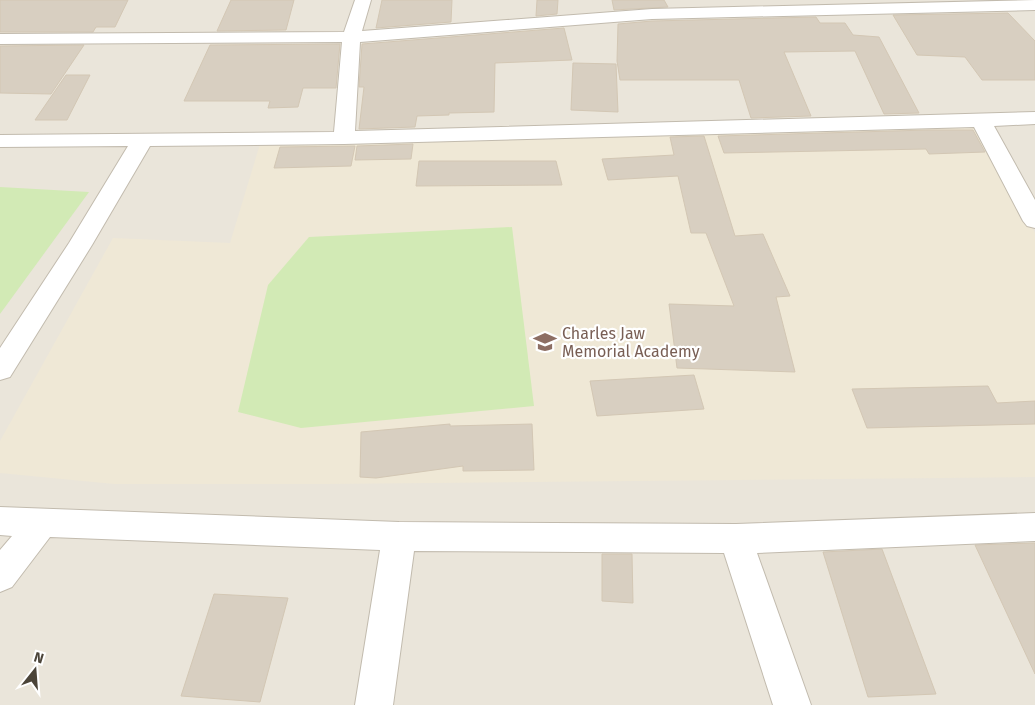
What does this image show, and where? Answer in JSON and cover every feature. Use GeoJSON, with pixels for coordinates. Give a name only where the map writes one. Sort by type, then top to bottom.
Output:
{"type":"FeatureCollection","features":[{"type":"Feature","properties":{"kind":"street"},"geometry":{"type":"LineString","coordinates":[[344,138],[351,37],[363,0]]}},
{"type":"Feature","properties":{"kind":"street"},"geometry":{"type":"LineString","coordinates":[[0,39],[351,37],[652,14],[1028,4]]}},
{"type":"Feature","properties":{"kind":"street"},"geometry":{"type":"LineString","coordinates":[[0,141],[344,138],[1035,118]]}},
{"type":"Feature","properties":{"kind":"street"},"geometry":{"type":"LineString","coordinates":[[981,121],[1035,221]]}},
{"type":"Feature","properties":{"kind":"street"},"geometry":{"type":"LineString","coordinates":[[0,370],[80,245],[142,141]]}},
{"type":"Feature","properties":{"kind":"street"},"geometry":{"type":"LineString","coordinates":[[0,521],[399,536],[736,539],[1035,527]]}},
{"type":"Feature","properties":{"kind":"street"},"geometry":{"type":"LineString","coordinates":[[0,576],[42,522]]}},
{"type":"Feature","properties":{"kind":"street"},"geometry":{"type":"LineString","coordinates":[[374,705],[399,536]]}},
{"type":"Feature","properties":{"kind":"street"},"geometry":{"type":"LineString","coordinates":[[736,539],[792,705]]}},
{"type":"Feature","properties":{"kind":"shaded area"},"geometry":{"type":"Polygon","coordinates":[[[0,0],[1035,0],[1035,705],[0,705],[0,0]]]}},
{"type":"Feature","properties":{"kind":"shaded area","name":"Charles Jaw Memorial Academy"},"geometry":{"type":"Polygon","coordinates":[[[971,124],[1035,233],[1035,477],[326,484],[114,484],[0,473],[0,441],[113,238],[230,243],[260,144],[971,124]]]}},
{"type":"Feature","properties":{"kind":"green space"},"geometry":{"type":"Polygon","coordinates":[[[0,187],[89,192],[0,314],[0,187]]]}},
{"type":"Feature","properties":{"kind":"green space"},"geometry":{"type":"Polygon","coordinates":[[[512,227],[534,406],[301,428],[238,412],[268,285],[309,237],[512,227]]]}},
{"type":"Feature","properties":{"kind":"building"},"geometry":{"type":"Polygon","coordinates":[[[0,0],[128,0],[115,27],[96,27],[93,32],[0,32],[0,0]]]}},
{"type":"Feature","properties":{"kind":"building"},"geometry":{"type":"Polygon","coordinates":[[[231,0],[294,0],[286,30],[217,31],[231,0]]]}},
{"type":"Feature","properties":{"kind":"building"},"geometry":{"type":"Polygon","coordinates":[[[382,0],[452,0],[451,22],[376,28],[382,0]]]}},
{"type":"Feature","properties":{"kind":"building"},"geometry":{"type":"Polygon","coordinates":[[[537,0],[558,0],[557,14],[536,16],[537,0]]]}},
{"type":"Feature","properties":{"kind":"building"},"geometry":{"type":"Polygon","coordinates":[[[612,0],[664,0],[668,7],[614,10],[612,0]]]}},
{"type":"Feature","properties":{"kind":"building"},"geometry":{"type":"Polygon","coordinates":[[[1008,13],[1035,41],[1035,80],[982,80],[965,57],[917,55],[893,15],[1008,13]]]}},
{"type":"Feature","properties":{"kind":"building"},"geometry":{"type":"Polygon","coordinates":[[[816,17],[820,23],[845,23],[853,35],[879,37],[919,113],[884,114],[855,51],[784,52],[811,116],[751,118],[739,80],[620,80],[617,61],[618,24],[652,21],[816,17]]]}},
{"type":"Feature","properties":{"kind":"building"},"geometry":{"type":"Polygon","coordinates":[[[564,28],[572,60],[495,63],[494,112],[417,116],[415,127],[359,129],[364,87],[359,87],[362,44],[564,28]]]}},
{"type":"Feature","properties":{"kind":"building"},"geometry":{"type":"Polygon","coordinates":[[[340,44],[336,88],[303,88],[298,107],[268,108],[270,101],[184,101],[210,45],[340,44]]]}},
{"type":"Feature","properties":{"kind":"building"},"geometry":{"type":"Polygon","coordinates":[[[84,45],[51,94],[0,93],[0,46],[84,45]]]}},
{"type":"Feature","properties":{"kind":"building"},"geometry":{"type":"Polygon","coordinates":[[[573,63],[616,64],[618,112],[571,110],[573,63]]]}},
{"type":"Feature","properties":{"kind":"building"},"geometry":{"type":"Polygon","coordinates":[[[66,75],[90,75],[67,120],[35,120],[66,75]]]}},
{"type":"Feature","properties":{"kind":"building"},"geometry":{"type":"Polygon","coordinates":[[[973,130],[985,152],[929,154],[926,149],[724,153],[718,136],[973,130]]]}},
{"type":"Feature","properties":{"kind":"building"},"geometry":{"type":"Polygon","coordinates":[[[704,136],[735,236],[763,234],[790,296],[776,297],[795,372],[677,368],[669,304],[734,306],[706,233],[691,233],[678,176],[608,180],[602,159],[674,155],[670,137],[704,136]]]}},
{"type":"Feature","properties":{"kind":"building"},"geometry":{"type":"Polygon","coordinates":[[[413,144],[411,159],[355,160],[357,146],[413,144]]]}},
{"type":"Feature","properties":{"kind":"building"},"geometry":{"type":"Polygon","coordinates":[[[355,146],[351,166],[274,168],[280,147],[355,146]]]}},
{"type":"Feature","properties":{"kind":"building"},"geometry":{"type":"Polygon","coordinates":[[[419,161],[556,161],[562,185],[416,186],[419,161]]]}},
{"type":"Feature","properties":{"kind":"building"},"geometry":{"type":"Polygon","coordinates":[[[694,375],[704,409],[597,416],[590,381],[694,375]]]}},
{"type":"Feature","properties":{"kind":"building"},"geometry":{"type":"Polygon","coordinates":[[[988,386],[997,403],[1035,401],[1035,424],[867,428],[852,389],[988,386]]]}},
{"type":"Feature","properties":{"kind":"building"},"geometry":{"type":"Polygon","coordinates":[[[450,424],[450,426],[532,424],[534,470],[463,471],[463,466],[376,478],[360,477],[361,432],[450,424]]]}},
{"type":"Feature","properties":{"kind":"building"},"geometry":{"type":"Polygon","coordinates":[[[1035,543],[1035,674],[975,545],[1035,543]]]}},
{"type":"Feature","properties":{"kind":"building"},"geometry":{"type":"Polygon","coordinates":[[[882,549],[936,694],[868,697],[823,552],[882,549]]]}},
{"type":"Feature","properties":{"kind":"building"},"geometry":{"type":"Polygon","coordinates":[[[602,554],[632,554],[633,603],[602,601],[602,554]]]}},
{"type":"Feature","properties":{"kind":"building"},"geometry":{"type":"Polygon","coordinates":[[[214,594],[288,598],[260,702],[181,696],[214,594]]]}},
{"type":"Feature","properties":{"kind":"place","name":"Charles Jaw Memorial Academy"},"geometry":{"type":"Point","coordinates":[545,342]}}]}
